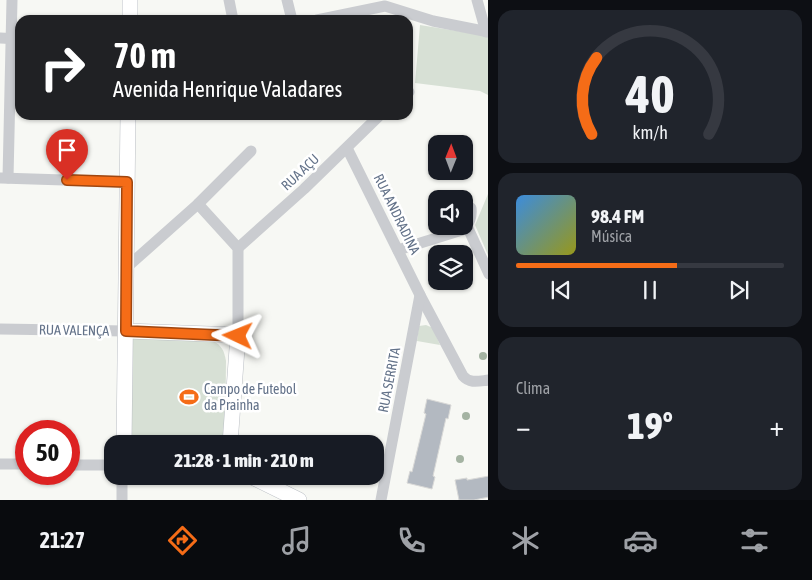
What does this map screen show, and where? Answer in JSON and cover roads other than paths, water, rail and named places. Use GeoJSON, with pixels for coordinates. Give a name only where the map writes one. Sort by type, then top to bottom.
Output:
{"type":"FeatureCollection","features":[{"type":"Feature","properties":{"kind":"main road"},"geometry":{"type":"LineString","coordinates":[[130,0],[130,15]]}},
{"type":"Feature","properties":{"kind":"main road"},"geometry":{"type":"LineString","coordinates":[[124,435],[128,120]]}},
{"type":"Feature","properties":{"kind":"main road","name":"RUA VALENÇA"},"geometry":{"type":"LineString","coordinates":[[126,331],[238,336]]}},
{"type":"Feature","properties":{"kind":"main road"},"geometry":{"type":"LineString","coordinates":[[231,435],[238,336]]}},
{"type":"Feature","properties":{"kind":"main road"},"geometry":{"type":"LineString","coordinates":[[268,485],[299,500]]}},
{"type":"Feature","properties":{"kind":"street"},"geometry":{"type":"LineString","coordinates":[[12,0],[4,178],[127,182]]}},
{"type":"Feature","properties":{"kind":"street"},"geometry":{"type":"LineString","coordinates":[[229,0],[232,15]]}},
{"type":"Feature","properties":{"kind":"street"},"geometry":{"type":"LineString","coordinates":[[287,0],[291,15]]}},
{"type":"Feature","properties":{"kind":"street"},"geometry":{"type":"LineString","coordinates":[[337,15],[384,3],[433,22],[487,32],[477,0]]}},
{"type":"Feature","properties":{"kind":"street","name":"RUA AÇU"},"geometry":{"type":"LineString","coordinates":[[238,248],[375,120]]}},
{"type":"Feature","properties":{"kind":"street","name":"RUA ANDRADINA"},"geometry":{"type":"LineString","coordinates":[[347,148],[420,295],[463,376],[467,380],[474,382],[488,380]]}},
{"type":"Feature","properties":{"kind":"street"},"geometry":{"type":"LineString","coordinates":[[126,268],[198,204],[251,151]]}},
{"type":"Feature","properties":{"kind":"street"},"geometry":{"type":"LineString","coordinates":[[198,204],[238,248],[238,336]]}},
{"type":"Feature","properties":{"kind":"street"},"geometry":{"type":"LineString","coordinates":[[398,250],[446,235]]}},
{"type":"Feature","properties":{"kind":"street"},"geometry":{"type":"LineString","coordinates":[[471,235],[488,274]]}},
{"type":"Feature","properties":{"kind":"street","name":"RUA SERRITA"},"geometry":{"type":"LineString","coordinates":[[382,500],[420,295]]}},
{"type":"Feature","properties":{"kind":"street","name":"RUA VALENÇA"},"geometry":{"type":"LineString","coordinates":[[0,329],[126,331]]}},
{"type":"Feature","properties":{"kind":"street"},"geometry":{"type":"LineString","coordinates":[[0,469],[0,464],[15,464]]}},
{"type":"Feature","properties":{"kind":"street"},"geometry":{"type":"LineString","coordinates":[[80,465],[104,465]]}},
{"type":"Feature","properties":{"kind":"street"},"geometry":{"type":"LineString","coordinates":[[122,485],[122,500]]}},
{"type":"Feature","properties":{"kind":"place","name":"Campo de Futebol da Prainha"},"geometry":{"type":"Point","coordinates":[189,397]}}]}
